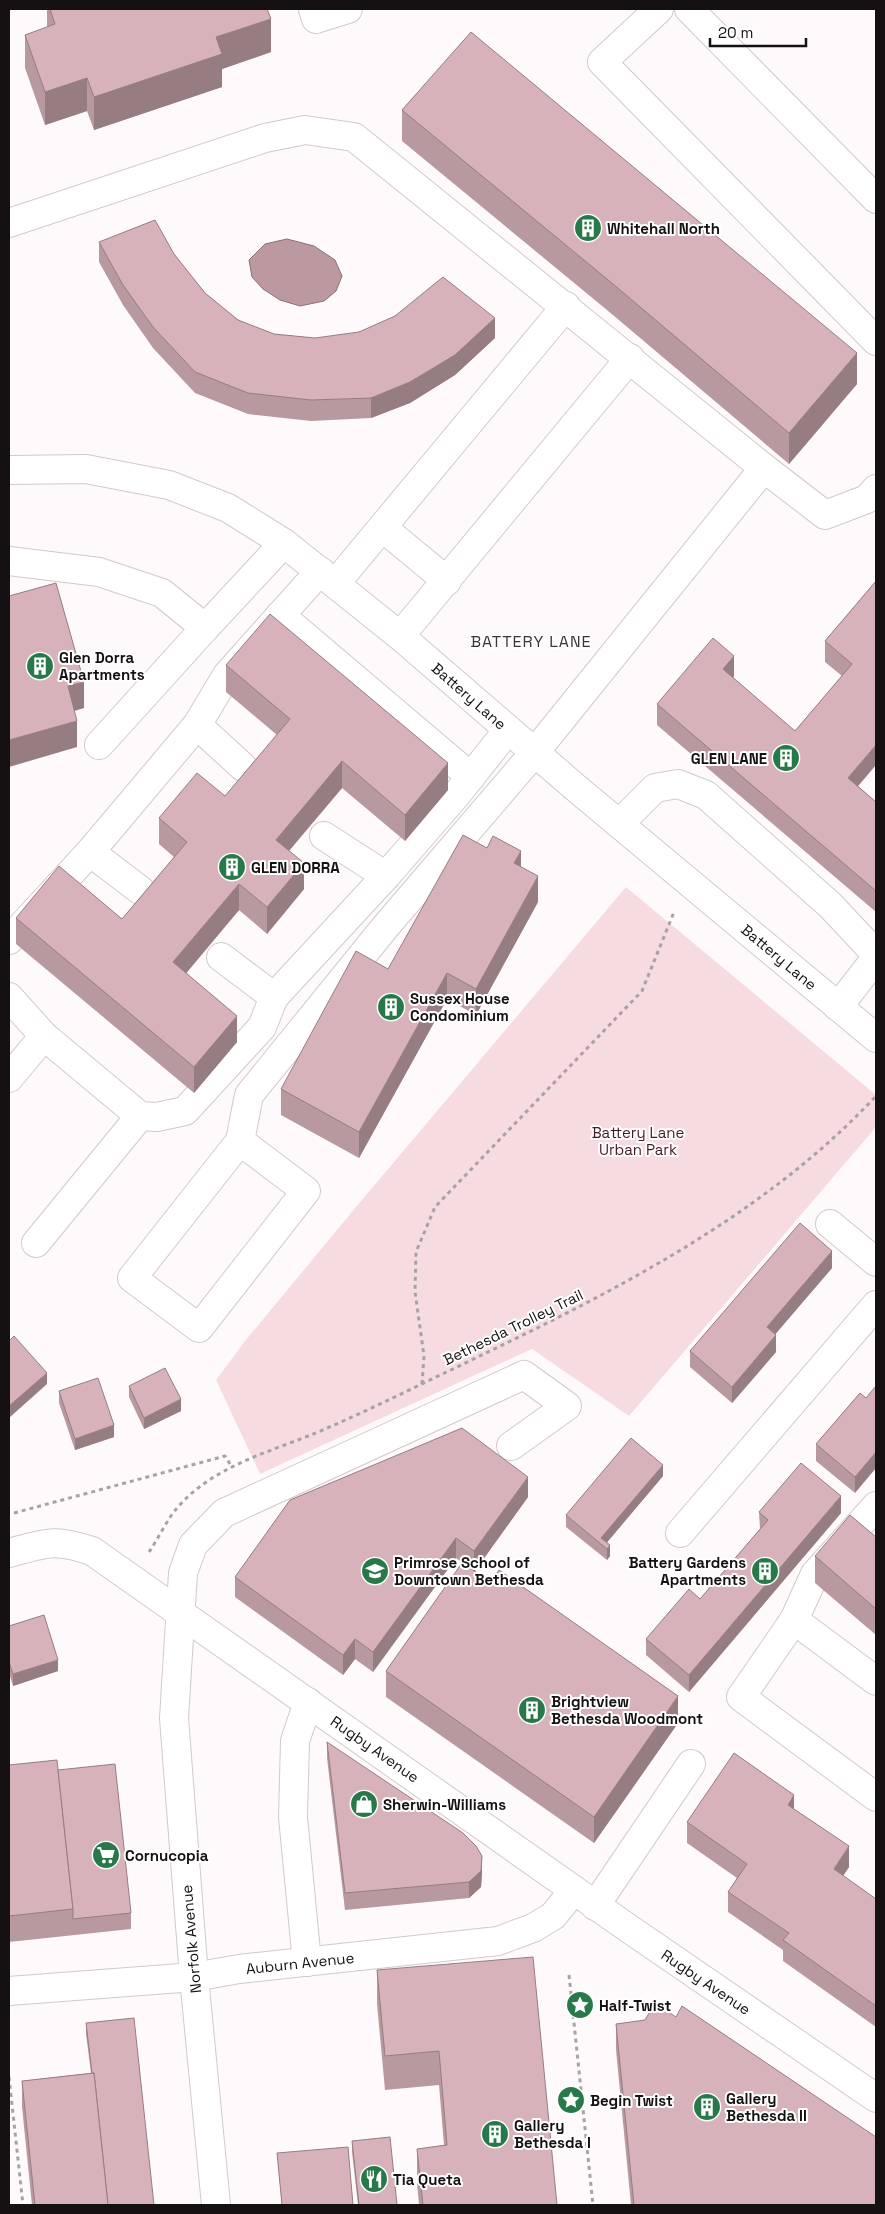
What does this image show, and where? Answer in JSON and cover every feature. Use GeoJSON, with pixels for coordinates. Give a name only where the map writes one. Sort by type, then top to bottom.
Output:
{"type":"FeatureCollection","features":[{"type":"Feature","properties":{"kind":"street"},"geometry":{"type":"LineString","coordinates":[[313,9],[316,19],[348,9]]}},
{"type":"Feature","properties":{"kind":"street"},"geometry":{"type":"LineString","coordinates":[[659,9],[602,62],[876,341]]}},
{"type":"Feature","properties":{"kind":"street"},"geometry":{"type":"LineString","coordinates":[[689,9],[876,199]]}},
{"type":"Feature","properties":{"kind":"street"},"geometry":{"type":"LineString","coordinates":[[9,223],[265,138],[304,130],[354,137],[566,306],[764,468],[825,515],[867,499],[876,489]]}},
{"type":"Feature","properties":{"kind":"street"},"geometry":{"type":"LineString","coordinates":[[9,940],[90,852],[197,725],[227,675],[280,615],[328,577],[383,528],[566,306]]}},
{"type":"Feature","properties":{"kind":"street"},"geometry":{"type":"LineString","coordinates":[[400,636],[630,358]]}},
{"type":"Feature","properties":{"kind":"street"},"geometry":{"type":"LineString","coordinates":[[240,1141],[306,1191],[199,1328],[132,1278],[240,1141],[249,1095],[386,926],[535,752],[764,468]]}},
{"type":"Feature","properties":{"kind":"street","name":"Battery Lane"},"geometry":{"type":"LineString","coordinates":[[9,470],[86,469],[169,484],[228,508],[284,543],[400,636],[619,824],[876,1038]]}},
{"type":"Feature","properties":{"kind":"street"},"geometry":{"type":"LineString","coordinates":[[383,528],[447,581]]}},
{"type":"Feature","properties":{"kind":"street"},"geometry":{"type":"LineString","coordinates":[[99,744],[284,543]]}},
{"type":"Feature","properties":{"kind":"street"},"geometry":{"type":"LineString","coordinates":[[9,560],[99,572],[162,593],[205,628]]}},
{"type":"Feature","properties":{"kind":"street"},"geometry":{"type":"LineString","coordinates":[[280,615],[470,776]]}},
{"type":"Feature","properties":{"kind":"street"},"geometry":{"type":"LineString","coordinates":[[197,725],[243,767]]}},
{"type":"Feature","properties":{"kind":"street"},"geometry":{"type":"LineString","coordinates":[[9,997],[44,1036],[140,1116],[157,1117],[186,1111],[262,1027],[274,997],[386,876],[508,730]]}},
{"type":"Feature","properties":{"kind":"street"},"geometry":{"type":"LineString","coordinates":[[619,824],[655,788],[678,784],[706,795],[830,905],[876,954]]}},
{"type":"Feature","properties":{"kind":"street"},"geometry":{"type":"LineString","coordinates":[[324,836],[386,876]]}},
{"type":"Feature","properties":{"kind":"street"},"geometry":{"type":"LineString","coordinates":[[90,852],[140,890]]}},
{"type":"Feature","properties":{"kind":"street"},"geometry":{"type":"LineString","coordinates":[[221,958],[274,997]]}},
{"type":"Feature","properties":{"kind":"street"},"geometry":{"type":"LineString","coordinates":[[838,1007],[876,958]]}},
{"type":"Feature","properties":{"kind":"street"},"geometry":{"type":"LineString","coordinates":[[9,1078],[44,1036]]}},
{"type":"Feature","properties":{"kind":"street"},"geometry":{"type":"LineString","coordinates":[[36,1243],[140,1116]]}},
{"type":"Feature","properties":{"kind":"street"},"geometry":{"type":"LineString","coordinates":[[830,1224],[876,1262]]}},
{"type":"Feature","properties":{"kind":"street"},"geometry":{"type":"LineString","coordinates":[[680,1533],[876,1305]]}},
{"type":"Feature","properties":{"kind":"street","name":"Norfolk Avenue"},"geometry":{"type":"LineString","coordinates":[[216,2205],[194,1977],[174,1718],[183,1574],[193,1545],[224,1514],[524,1375],[567,1406],[511,1446]]}},
{"type":"Feature","properties":{"kind":"street"},"geometry":{"type":"LineString","coordinates":[[876,1506],[815,1574],[794,1620],[741,1697],[876,1797]]}},
{"type":"Feature","properties":{"kind":"street","name":"Rugby Avenue"},"geometry":{"type":"LineString","coordinates":[[9,1553],[49,1542],[68,1543],[92,1551],[585,1898],[876,2098]]}},
{"type":"Feature","properties":{"kind":"street"},"geometry":{"type":"LineString","coordinates":[[794,1620],[876,1681]]}},
{"type":"Feature","properties":{"kind":"street"},"geometry":{"type":"LineString","coordinates":[[306,1962],[293,1817],[295,1741],[308,1702]]}},
{"type":"Feature","properties":{"kind":"street","name":"Auburn Avenue"},"geometry":{"type":"LineString","coordinates":[[9,1991],[194,1977],[238,1969],[498,1941],[534,1928],[585,1898],[691,1764]]}},
{"type":"Feature","properties":{"kind":"path"},"geometry":{"type":"LineString","coordinates":[[422,1384],[424,1356],[415,1292],[416,1252],[435,1207],[642,991],[674,912]]}},
{"type":"Feature","properties":{"kind":"path","name":"Bethesda Trolley Trail"},"geometry":{"type":"LineString","coordinates":[[150,1552],[176,1508],[200,1487],[232,1467],[272,1449],[318,1432],[591,1302],[704,1237],[798,1169],[856,1117],[876,1096]]}},
{"type":"Feature","properties":{"kind":"path"},"geometry":{"type":"LineString","coordinates":[[14,1513],[225,1456],[232,1467]]}},
{"type":"Feature","properties":{"kind":"path"},"geometry":{"type":"LineString","coordinates":[[569,1975],[593,2205]]}},
{"type":"Feature","properties":{"kind":"path"},"geometry":{"type":"LineString","coordinates":[[9,2077],[23,2205]]}},
{"type":"Feature","properties":{"kind":"green space","name":"Battery Lane Urban Park"},"geometry":{"type":"Polygon","coordinates":[[[626,887],[876,1095],[876,1127],[629,1416],[532,1349],[260,1474],[216,1380],[245,1341],[356,1207],[626,887]]]}},
{"type":"Feature","properties":{"kind":"shaded area"},"geometry":{"type":"Polygon","coordinates":[[[287,239],[314,246],[335,260],[342,276],[336,291],[324,301],[300,306],[280,300],[263,289],[252,277],[249,260],[265,244],[287,239]]]}},
{"type":"Feature","properties":{"kind":"building"},"geometry":{"type":"Polygon","coordinates":[[[50,9],[267,9],[271,19],[216,37],[222,54],[94,97],[87,78],[45,92],[25,35],[55,24],[50,9]]]}},
{"type":"Feature","properties":{"kind":"building","name":"Whitehall North"},"geometry":{"type":"Polygon","coordinates":[[[471,32],[857,353],[789,433],[613,284],[402,110],[471,32]]]}},
{"type":"Feature","properties":{"kind":"building"},"geometry":{"type":"Polygon","coordinates":[[[155,220],[174,254],[205,293],[238,320],[274,334],[315,338],[359,332],[395,316],[443,277],[495,318],[455,355],[410,382],[371,398],[311,400],[248,393],[195,372],[153,327],[123,285],[99,242],[155,220]]]}},
{"type":"Feature","properties":{"kind":"building","name":"GLEN LANE"},"geometry":{"type":"Polygon","coordinates":[[[876,581],[876,745],[848,778],[876,802],[876,891],[657,704],[713,638],[734,656],[723,669],[795,731],[852,664],[825,641],[876,581]]]}},
{"type":"Feature","properties":{"kind":"building","name":"Glen Dorra Apartments"},"geometry":{"type":"Polygon","coordinates":[[[56,583],[84,682],[68,686],[77,721],[9,740],[9,596],[56,583]]]}},
{"type":"Feature","properties":{"kind":"building","name":"GLEN DORRA"},"geometry":{"type":"Polygon","coordinates":[[[270,614],[448,763],[405,815],[342,761],[276,840],[304,863],[267,907],[239,884],[173,962],[237,1016],[194,1067],[16,918],[59,866],[122,919],[187,842],[159,818],[197,773],[225,796],[290,719],[226,665],[270,614]]]}},
{"type":"Feature","properties":{"kind":"building","name":"Sussex House Condominium"},"geometry":{"type":"Polygon","coordinates":[[[463,835],[487,848],[493,836],[521,851],[514,863],[538,876],[476,989],[447,973],[359,1132],[281,1089],[356,951],[388,969],[463,835]]]}},
{"type":"Feature","properties":{"kind":"building"},"geometry":{"type":"Polygon","coordinates":[[[800,1223],[832,1251],[767,1327],[776,1335],[732,1387],[690,1351],[800,1223]]]}},
{"type":"Feature","properties":{"kind":"building"},"geometry":{"type":"Polygon","coordinates":[[[14,1336],[47,1373],[9,1406],[9,1341],[14,1336]]]}},
{"type":"Feature","properties":{"kind":"building"},"geometry":{"type":"Polygon","coordinates":[[[165,1368],[181,1399],[144,1418],[129,1386],[165,1368]]]}},
{"type":"Feature","properties":{"kind":"building"},"geometry":{"type":"Polygon","coordinates":[[[98,1378],[114,1425],[75,1439],[59,1391],[98,1378]]]}},
{"type":"Feature","properties":{"kind":"building"},"geometry":{"type":"Polygon","coordinates":[[[876,1386],[876,1452],[855,1477],[816,1444],[860,1393],[866,1398],[876,1386]]]}},
{"type":"Feature","properties":{"kind":"building"},"geometry":{"type":"Polygon","coordinates":[[[462,1428],[528,1477],[474,1551],[456,1538],[373,1652],[355,1639],[343,1655],[235,1577],[290,1500],[462,1428]]]}},
{"type":"Feature","properties":{"kind":"building","name":"Battery Gardens Apartments"},"geometry":{"type":"Polygon","coordinates":[[[631,1438],[663,1465],[601,1538],[610,1545],[607,1549],[566,1515],[631,1438]]]}},
{"type":"Feature","properties":{"kind":"building","name":"Battery Gardens Apartments"},"geometry":{"type":"Polygon","coordinates":[[[801,1463],[841,1496],[689,1675],[646,1639],[689,1589],[700,1599],[768,1520],[759,1512],[801,1463]]]}},
{"type":"Feature","properties":{"kind":"building"},"geometry":{"type":"Polygon","coordinates":[[[850,1515],[876,1537],[876,1609],[815,1556],[850,1515]]]}},
{"type":"Feature","properties":{"kind":"building","name":"Brightview Bethesda Woodmont"},"geometry":{"type":"Polygon","coordinates":[[[462,1563],[491,1582],[499,1570],[678,1696],[594,1817],[386,1671],[462,1563]]]}},
{"type":"Feature","properties":{"kind":"building"},"geometry":{"type":"Polygon","coordinates":[[[44,1615],[58,1660],[13,1674],[9,1662],[9,1626],[44,1615]]]}},
{"type":"Feature","properties":{"kind":"building","name":"Sherwin-Williams"},"geometry":{"type":"Polygon","coordinates":[[[327,1742],[463,1833],[476,1846],[482,1856],[481,1871],[469,1882],[345,1893],[327,1742]]]}},
{"type":"Feature","properties":{"kind":"building"},"geometry":{"type":"Polygon","coordinates":[[[734,1753],[794,1795],[788,1805],[849,1846],[834,1869],[876,1899],[876,2006],[783,1940],[789,1933],[728,1892],[747,1864],[687,1822],[734,1753]]]}},
{"type":"Feature","properties":{"kind":"building"},"geometry":{"type":"Polygon","coordinates":[[[57,1760],[73,1909],[9,1916],[9,1765],[57,1760]]]}},
{"type":"Feature","properties":{"kind":"building"},"geometry":{"type":"Polygon","coordinates":[[[115,1764],[131,1913],[73,1919],[58,1770],[115,1764]]]}},
{"type":"Feature","properties":{"kind":"building","name":"Gallery Bethesda I"},"geometry":{"type":"Polygon","coordinates":[[[533,1957],[557,2205],[423,2205],[417,2149],[447,2145],[439,2051],[385,2056],[377,1970],[533,1957]]]}},
{"type":"Feature","properties":{"kind":"building","name":"Gallery Bethesda II"},"geometry":{"type":"Polygon","coordinates":[[[655,2003],[676,2017],[682,2006],[876,2137],[876,2205],[634,2205],[616,2024],[645,2020],[655,2003]]]}},
{"type":"Feature","properties":{"kind":"building"},"geometry":{"type":"Polygon","coordinates":[[[134,2018],[154,2205],[108,2205],[94,2073],[92,2073],[86,2023],[134,2018]]]}},
{"type":"Feature","properties":{"kind":"building"},"geometry":{"type":"Polygon","coordinates":[[[94,2073],[108,2205],[35,2205],[22,2081],[94,2073]]]}},
{"type":"Feature","properties":{"kind":"building","name":"Tia Queta"},"geometry":{"type":"Polygon","coordinates":[[[390,2137],[397,2205],[359,2205],[352,2141],[390,2137]]]}},
{"type":"Feature","properties":{"kind":"building"},"geometry":{"type":"Polygon","coordinates":[[[348,2147],[353,2205],[282,2205],[277,2153],[348,2147]]]}},
{"type":"Feature","properties":{"kind":"place","name":"Whitehall North"},"geometry":{"type":"Point","coordinates":[588,228]}},
{"type":"Feature","properties":{"kind":"place","name":"Glen Dorra Apartments"},"geometry":{"type":"Point","coordinates":[40,666]}},
{"type":"Feature","properties":{"kind":"place","name":"GLEN LANE"},"geometry":{"type":"Point","coordinates":[786,758]}},
{"type":"Feature","properties":{"kind":"place","name":"GLEN DORRA"},"geometry":{"type":"Point","coordinates":[232,867]}},
{"type":"Feature","properties":{"kind":"place","name":"Sussex House Condominium"},"geometry":{"type":"Point","coordinates":[391,1007]}},
{"type":"Feature","properties":{"kind":"place","name":"Primrose School of Downtown Bethesda"},"geometry":{"type":"Point","coordinates":[375,1571]}},
{"type":"Feature","properties":{"kind":"place","name":"Battery Gardens Apartments"},"geometry":{"type":"Point","coordinates":[765,1571]}},
{"type":"Feature","properties":{"kind":"place","name":"Brightview Bethesda Woodmont"},"geometry":{"type":"Point","coordinates":[532,1710]}},
{"type":"Feature","properties":{"kind":"place","name":"Sherwin-Williams"},"geometry":{"type":"Point","coordinates":[364,1804]}},
{"type":"Feature","properties":{"kind":"place","name":"Cornucopia"},"geometry":{"type":"Point","coordinates":[106,1855]}},
{"type":"Feature","properties":{"kind":"place","name":"Half-Twist"},"geometry":{"type":"Point","coordinates":[580,2005]}},
{"type":"Feature","properties":{"kind":"place","name":"Begin Twist"},"geometry":{"type":"Point","coordinates":[571,2100]}},
{"type":"Feature","properties":{"kind":"place","name":"Gallery Bethesda II"},"geometry":{"type":"Point","coordinates":[707,2107]}},
{"type":"Feature","properties":{"kind":"place","name":"Gallery Bethesda I"},"geometry":{"type":"Point","coordinates":[495,2134]}},
{"type":"Feature","properties":{"kind":"place","name":"Tia Queta"},"geometry":{"type":"Point","coordinates":[374,2179]}},
{"type":"Feature","properties":{"kind":"district","name":"BATTERY LANE"},"geometry":{"type":"Point","coordinates":[531,641]}}]}
